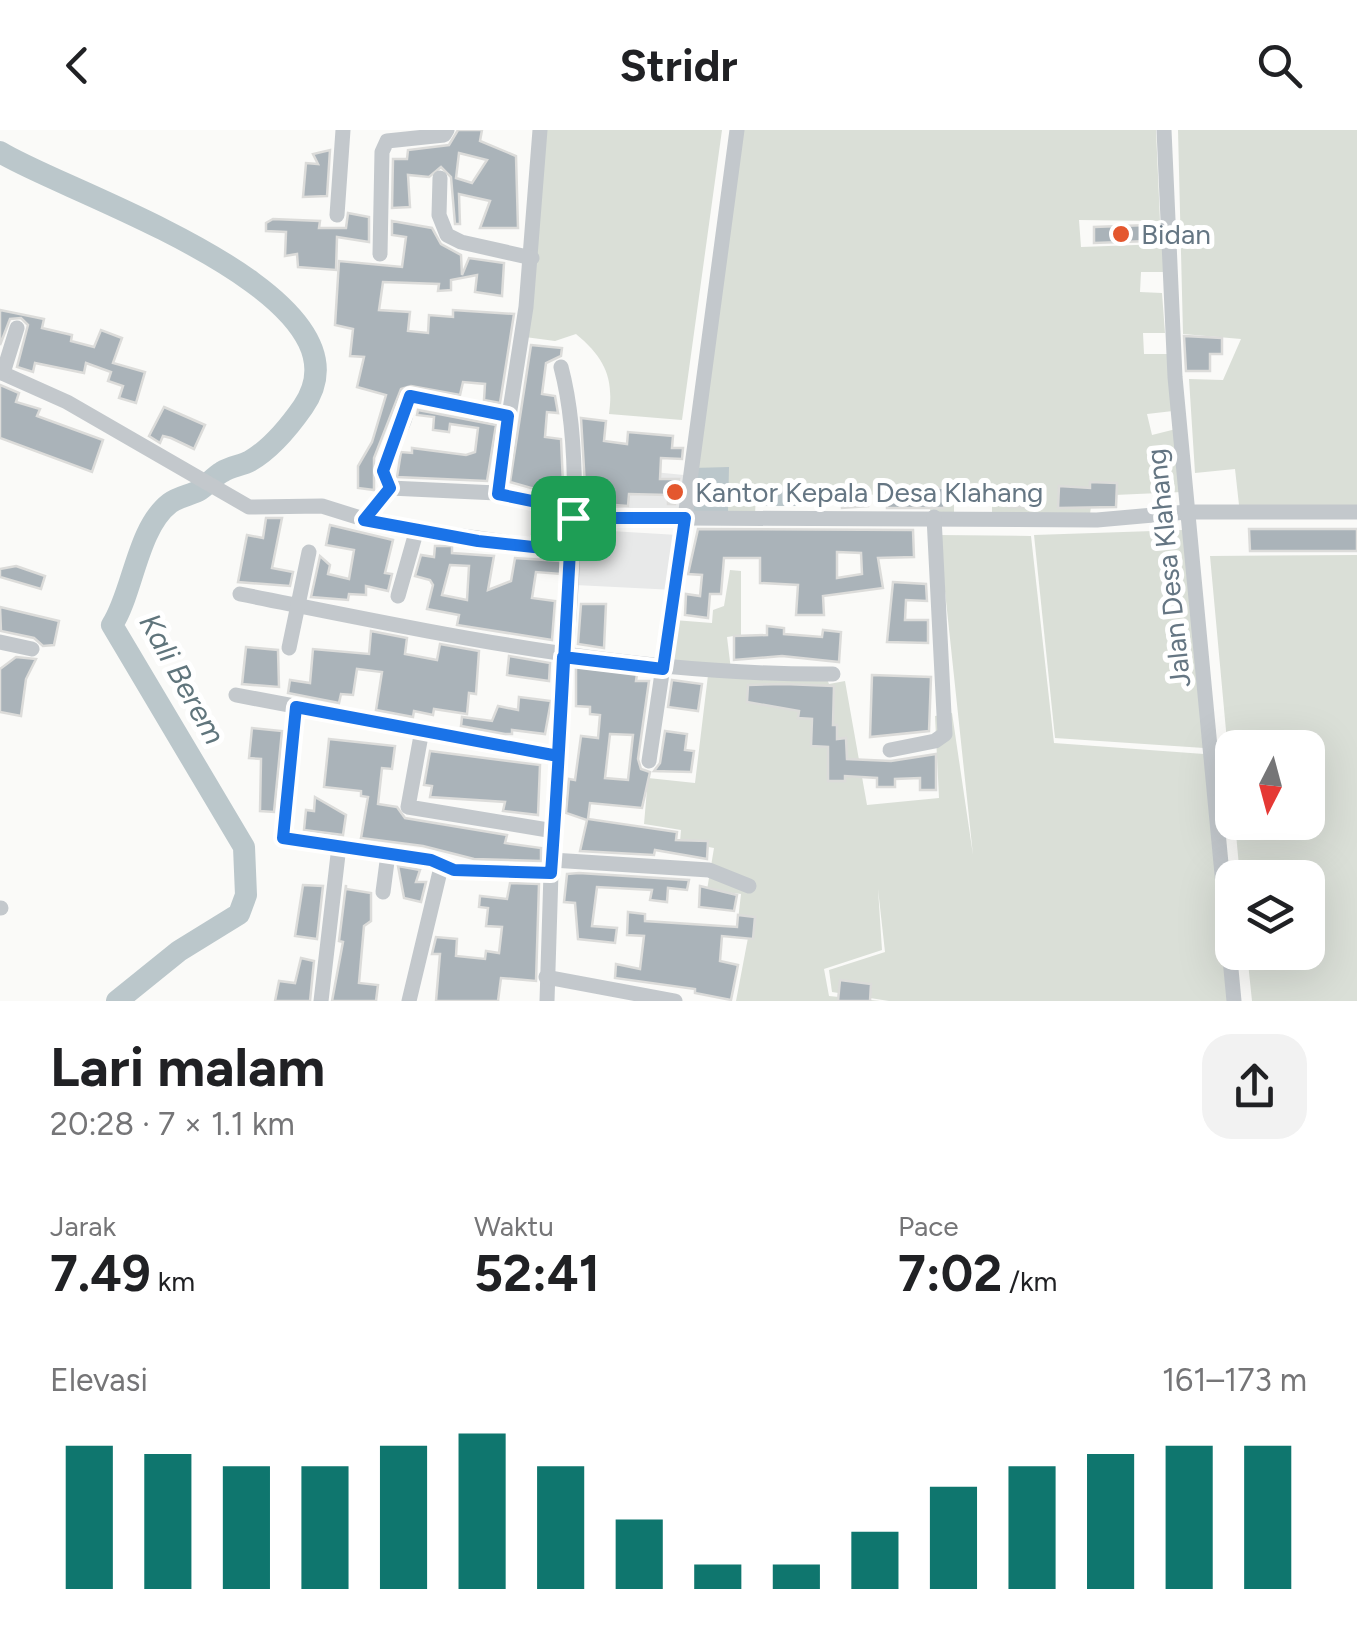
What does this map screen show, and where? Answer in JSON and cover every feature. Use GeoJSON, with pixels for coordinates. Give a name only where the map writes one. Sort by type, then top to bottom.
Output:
{"type":"FeatureCollection","features":[{"type":"Feature","properties":{"kind":"street"},"geometry":{"type":"LineString","coordinates":[[338,215],[343,130]]}},
{"type":"Feature","properties":{"kind":"street"},"geometry":{"type":"LineString","coordinates":[[380,254],[382,152],[386,142],[444,135],[447,130]]}},
{"type":"Feature","properties":{"kind":"street"},"geometry":{"type":"LineString","coordinates":[[498,494],[532,258],[540,130]]}},
{"type":"Feature","properties":{"kind":"street"},"geometry":{"type":"LineString","coordinates":[[649,761],[737,130]]}},
{"type":"Feature","properties":{"kind":"street","name":"Jalan Desa Klahang"},"geometry":{"type":"LineString","coordinates":[[1164,130],[1175,378],[1234,1001]]}},
{"type":"Feature","properties":{"kind":"street"},"geometry":{"type":"LineString","coordinates":[[440,178],[439,214],[447,235],[532,258]]}},
{"type":"Feature","properties":{"kind":"street"},"geometry":{"type":"LineString","coordinates":[[16,328],[2,372],[66,402],[249,506],[315,505],[417,530],[570,551]]}},
{"type":"Feature","properties":{"kind":"street"},"geometry":{"type":"LineString","coordinates":[[546,1001],[573,518],[570,418],[561,368]]}},
{"type":"Feature","properties":{"kind":"street"},"geometry":{"type":"LineString","coordinates":[[390,488],[383,471],[388,449],[405,420],[408,397],[508,416]]}},
{"type":"Feature","properties":{"kind":"street"},"geometry":{"type":"LineString","coordinates":[[390,488],[498,494],[556,506],[573,518],[1097,520],[1186,512],[1357,512]]}},
{"type":"Feature","properties":{"kind":"street"},"geometry":{"type":"LineString","coordinates":[[364,520],[390,488]]}},
{"type":"Feature","properties":{"kind":"street"},"geometry":{"type":"LineString","coordinates":[[890,750],[935,741],[946,734],[934,517]]}},
{"type":"Feature","properties":{"kind":"street"},"geometry":{"type":"LineString","coordinates":[[398,596],[417,530]]}},
{"type":"Feature","properties":{"kind":"street"},"geometry":{"type":"LineString","coordinates":[[289,648],[309,552]]}},
{"type":"Feature","properties":{"kind":"street"},"geometry":{"type":"LineString","coordinates":[[240,594],[563,657],[663,669],[833,674]]}},
{"type":"Feature","properties":{"kind":"street"},"geometry":{"type":"LineString","coordinates":[[0,642],[32,648]]}},
{"type":"Feature","properties":{"kind":"street"},"geometry":{"type":"LineString","coordinates":[[236,694],[558,756]]}},
{"type":"Feature","properties":{"kind":"street"},"geometry":{"type":"LineString","coordinates":[[296,707],[282,836],[292,842],[442,863],[454,870],[551,866],[710,870],[749,886]]}},
{"type":"Feature","properties":{"kind":"street"},"geometry":{"type":"LineString","coordinates":[[422,730],[408,806],[554,830]]}},
{"type":"Feature","properties":{"kind":"street"},"geometry":{"type":"LineString","coordinates":[[321,1001],[340,846]]}},
{"type":"Feature","properties":{"kind":"street"},"geometry":{"type":"LineString","coordinates":[[383,892],[388,854]]}},
{"type":"Feature","properties":{"kind":"street"},"geometry":{"type":"LineString","coordinates":[[408,1001],[442,863]]}},
{"type":"Feature","properties":{"kind":"street"},"geometry":{"type":"LineString","coordinates":[[546,977],[675,1001]]}},
{"type":"Feature","properties":{"kind":"shaded area"},"geometry":{"type":"Polygon","coordinates":[[[539,130],[722,130],[682,420],[609,414],[608,379],[601,360],[586,343],[576,334],[555,341],[525,337],[539,130]]]}},
{"type":"Feature","properties":{"kind":"shaded area"},"geometry":{"type":"Polygon","coordinates":[[[743,130],[1156,130],[1160,221],[1079,220],[1081,247],[1163,244],[1163,272],[1141,272],[1140,292],[1162,293],[1165,333],[1143,333],[1144,354],[1167,354],[1173,411],[1147,414],[1152,435],[1176,429],[1182,492],[1092,496],[1090,515],[992,514],[992,496],[954,497],[954,520],[931,519],[929,495],[756,494],[755,515],[686,516],[743,130]]]}},
{"type":"Feature","properties":{"kind":"shaded area"},"geometry":{"type":"Polygon","coordinates":[[[1178,130],[1357,130],[1357,505],[1239,505],[1235,469],[1195,473],[1189,379],[1223,380],[1241,339],[1183,334],[1178,130]]]}},
{"type":"Feature","properties":{"kind":"shaded area"},"geometry":{"type":"Polygon","coordinates":[[[729,467],[728,512],[689,513],[693,468],[729,467]]]}},
{"type":"Feature","properties":{"kind":"shaded area"},"geometry":{"type":"Polygon","coordinates":[[[613,468],[684,475],[682,510],[610,511],[613,468]]]}},
{"type":"Feature","properties":{"kind":"shaded area"},"geometry":{"type":"Polygon","coordinates":[[[758,488],[824,489],[824,506],[758,506],[758,488]]]}},
{"type":"Feature","properties":{"kind":"shaded area"},"geometry":{"type":"Polygon","coordinates":[[[577,529],[678,535],[675,590],[575,585],[577,529]]]}},
{"type":"Feature","properties":{"kind":"shaded area"},"geometry":{"type":"Polygon","coordinates":[[[1183,530],[1204,748],[1055,738],[1034,535],[1183,530]]]}},
{"type":"Feature","properties":{"kind":"shaded area"},"geometry":{"type":"Polygon","coordinates":[[[939,535],[1031,536],[1054,743],[1204,754],[1216,860],[1215,970],[1228,970],[1231,1001],[889,1001],[832,992],[829,970],[885,952],[878,889],[882,950],[824,969],[829,996],[880,1001],[736,1001],[751,922],[738,920],[741,894],[707,890],[714,848],[680,842],[681,830],[644,824],[648,778],[695,783],[708,675],[672,669],[674,620],[712,623],[713,610],[724,606],[730,570],[741,571],[741,635],[727,637],[732,678],[825,674],[829,684],[845,681],[867,805],[939,798],[935,716],[952,713],[973,855],[939,535]]]}},
{"type":"Feature","properties":{"kind":"shaded area"},"geometry":{"type":"Polygon","coordinates":[[[1357,555],[1357,1001],[1252,1001],[1249,970],[1325,970],[1325,860],[1238,860],[1237,840],[1325,840],[1325,730],[1226,730],[1210,556],[1357,555]]]}},
{"type":"Feature","properties":{"kind":"building"},"geometry":{"type":"Polygon","coordinates":[[[458,130],[482,130],[480,141],[516,156],[518,228],[480,228],[490,201],[459,194],[460,224],[455,224],[451,177],[441,167],[429,177],[408,175],[410,207],[392,208],[393,159],[407,159],[408,150],[449,145],[458,130]],[[459,153],[456,178],[472,183],[487,160],[459,153]]]}},
{"type":"Feature","properties":{"kind":"building"},"geometry":{"type":"Polygon","coordinates":[[[330,150],[327,196],[303,197],[306,163],[318,164],[313,154],[330,150]]]}},
{"type":"Feature","properties":{"kind":"building"},"geometry":{"type":"Polygon","coordinates":[[[348,213],[369,217],[369,242],[337,237],[336,270],[298,267],[297,254],[285,256],[286,232],[266,231],[266,223],[273,219],[320,221],[319,228],[346,228],[348,213]]]}},
{"type":"Feature","properties":{"kind":"building"},"geometry":{"type":"Polygon","coordinates":[[[392,221],[432,228],[441,244],[461,255],[462,275],[469,258],[504,263],[502,296],[475,292],[477,275],[451,280],[451,290],[438,291],[439,284],[383,282],[379,310],[410,312],[408,331],[428,333],[429,315],[453,317],[453,310],[514,314],[500,403],[484,400],[485,384],[463,382],[460,395],[411,386],[401,389],[374,458],[374,490],[358,488],[358,466],[372,442],[386,395],[357,387],[364,357],[350,356],[353,329],[335,325],[339,261],[402,267],[406,237],[392,235],[392,221]]]}},
{"type":"Feature","properties":{"kind":"building","name":"Bidan"},"geometry":{"type":"Polygon","coordinates":[[[1148,225],[1149,241],[1094,243],[1094,227],[1148,225]]]}},
{"type":"Feature","properties":{"kind":"building"},"geometry":{"type":"Polygon","coordinates":[[[0,310],[44,319],[42,328],[72,335],[71,341],[94,347],[101,330],[122,338],[113,363],[145,372],[136,403],[119,398],[123,386],[108,381],[111,372],[86,363],[84,373],[35,363],[33,372],[17,367],[28,325],[21,318],[10,319],[0,345],[0,310]]]}},
{"type":"Feature","properties":{"kind":"building"},"geometry":{"type":"Polygon","coordinates":[[[1184,336],[1222,338],[1222,354],[1210,354],[1210,371],[1186,371],[1184,336]]]}},
{"type":"Feature","properties":{"kind":"building"},"geometry":{"type":"Polygon","coordinates":[[[531,345],[562,348],[561,356],[546,363],[542,394],[555,396],[558,413],[547,412],[545,437],[561,439],[563,484],[539,482],[538,490],[510,482],[531,345]]]}},
{"type":"Feature","properties":{"kind":"building"},"geometry":{"type":"Polygon","coordinates":[[[0,385],[19,393],[16,402],[40,409],[37,416],[103,440],[92,472],[0,438],[0,385]]]}},
{"type":"Feature","properties":{"kind":"building"},"geometry":{"type":"Polygon","coordinates":[[[164,407],[205,425],[194,449],[171,438],[163,436],[160,443],[149,436],[164,407]]]}},
{"type":"Feature","properties":{"kind":"building"},"geometry":{"type":"Polygon","coordinates":[[[418,410],[496,425],[487,481],[397,477],[401,452],[412,453],[412,448],[466,455],[475,452],[478,428],[450,424],[449,432],[433,430],[434,417],[417,415],[418,410]]]}},
{"type":"Feature","properties":{"kind":"building"},"geometry":{"type":"Polygon","coordinates":[[[581,418],[606,421],[604,441],[627,444],[628,432],[673,436],[672,448],[683,448],[682,459],[661,458],[660,479],[679,479],[675,504],[668,504],[668,495],[629,494],[628,506],[586,503],[581,418]]]}},
{"type":"Feature","properties":{"kind":"building"},"geometry":{"type":"Polygon","coordinates":[[[1090,482],[1117,483],[1116,507],[1058,508],[1059,486],[1090,488],[1090,482]]]}},
{"type":"Feature","properties":{"kind":"building"},"geometry":{"type":"Polygon","coordinates":[[[929,487],[946,488],[944,508],[887,508],[887,490],[929,491],[929,487]]]}},
{"type":"Feature","properties":{"kind":"building"},"geometry":{"type":"Polygon","coordinates":[[[1009,487],[1033,487],[1033,507],[1009,507],[1009,487]]]}},
{"type":"Feature","properties":{"kind":"building"},"geometry":{"type":"Polygon","coordinates":[[[840,489],[868,492],[868,506],[842,508],[840,489]]]}},
{"type":"Feature","properties":{"kind":"building"},"geometry":{"type":"Polygon","coordinates":[[[533,512],[563,524],[562,539],[532,534],[533,512]]]}},
{"type":"Feature","properties":{"kind":"building"},"geometry":{"type":"Polygon","coordinates":[[[266,518],[282,518],[272,568],[293,572],[290,586],[238,582],[247,535],[263,538],[266,518]]]}},
{"type":"Feature","properties":{"kind":"building"},"geometry":{"type":"Polygon","coordinates":[[[330,525],[393,540],[385,573],[392,574],[388,591],[366,586],[366,595],[349,594],[348,600],[311,597],[320,556],[330,565],[328,574],[349,579],[354,550],[326,545],[330,525]]]}},
{"type":"Feature","properties":{"kind":"building"},"geometry":{"type":"Polygon","coordinates":[[[698,529],[913,530],[914,557],[878,558],[883,588],[823,596],[824,615],[796,615],[798,585],[760,583],[760,558],[724,558],[721,594],[710,594],[708,618],[685,615],[686,594],[700,596],[702,575],[688,574],[698,529]],[[837,552],[837,578],[862,574],[861,553],[837,552]]]}},
{"type":"Feature","properties":{"kind":"building"},"geometry":{"type":"Polygon","coordinates":[[[1249,529],[1357,529],[1357,551],[1250,551],[1249,529]]]}},
{"type":"Feature","properties":{"kind":"building"},"geometry":{"type":"Polygon","coordinates":[[[435,546],[452,546],[452,553],[494,556],[488,590],[511,581],[515,558],[561,561],[561,574],[536,572],[532,598],[555,601],[552,640],[457,625],[459,615],[427,609],[433,585],[430,580],[415,576],[421,555],[434,557],[435,546]],[[450,565],[442,595],[467,600],[469,566],[450,565]]]}},
{"type":"Feature","properties":{"kind":"building"},"geometry":{"type":"Polygon","coordinates":[[[16,566],[45,576],[41,589],[0,577],[0,569],[16,566]]]}},
{"type":"Feature","properties":{"kind":"building"},"geometry":{"type":"Polygon","coordinates":[[[893,582],[926,584],[927,601],[906,600],[905,620],[928,620],[928,643],[887,642],[893,582]]]}},
{"type":"Feature","properties":{"kind":"building"},"geometry":{"type":"Polygon","coordinates":[[[581,604],[606,604],[604,648],[578,644],[581,604]]]}},
{"type":"Feature","properties":{"kind":"building"},"geometry":{"type":"Polygon","coordinates":[[[0,607],[59,621],[54,645],[43,646],[34,638],[1,631],[0,607]]]}},
{"type":"Feature","properties":{"kind":"building"},"geometry":{"type":"Polygon","coordinates":[[[767,626],[784,628],[784,634],[822,637],[823,630],[841,632],[839,662],[782,656],[734,660],[734,636],[767,635],[767,626]]]}},
{"type":"Feature","properties":{"kind":"building"},"geometry":{"type":"Polygon","coordinates":[[[371,631],[407,638],[405,654],[437,660],[440,644],[479,651],[476,694],[469,693],[467,714],[434,709],[433,715],[414,711],[413,717],[376,710],[382,672],[357,669],[353,695],[341,694],[339,703],[288,693],[290,680],[310,683],[313,649],[369,654],[371,631]]]}},
{"type":"Feature","properties":{"kind":"building"},"geometry":{"type":"Polygon","coordinates":[[[246,647],[278,650],[279,687],[242,684],[246,647]]]}},
{"type":"Feature","properties":{"kind":"building"},"geometry":{"type":"Polygon","coordinates":[[[509,656],[550,663],[549,681],[507,675],[509,656]]]}},
{"type":"Feature","properties":{"kind":"building"},"geometry":{"type":"Polygon","coordinates":[[[16,657],[36,659],[26,679],[21,716],[0,712],[0,669],[16,657]]]}},
{"type":"Feature","properties":{"kind":"building"},"geometry":{"type":"Polygon","coordinates":[[[576,667],[637,674],[636,681],[649,681],[638,759],[641,769],[650,772],[642,808],[590,803],[588,819],[677,832],[676,840],[708,841],[707,859],[655,850],[654,855],[580,851],[587,820],[566,813],[569,779],[575,780],[581,736],[598,738],[600,715],[590,714],[590,707],[576,706],[576,667]],[[610,734],[605,778],[628,780],[633,735],[610,734]]]}},
{"type":"Feature","properties":{"kind":"building"},"geometry":{"type":"Polygon","coordinates":[[[872,675],[931,677],[929,731],[870,737],[872,675]]]}},
{"type":"Feature","properties":{"kind":"building"},"geometry":{"type":"Polygon","coordinates":[[[672,680],[702,684],[698,711],[668,707],[672,680]]]}},
{"type":"Feature","properties":{"kind":"building"},"geometry":{"type":"Polygon","coordinates":[[[748,685],[834,686],[833,725],[837,725],[837,739],[846,738],[847,759],[891,761],[936,754],[936,790],[920,790],[920,778],[895,779],[895,787],[877,787],[877,778],[845,776],[845,781],[828,781],[828,747],[811,746],[812,719],[798,718],[799,711],[747,702],[748,685]]]}},
{"type":"Feature","properties":{"kind":"building"},"geometry":{"type":"Polygon","coordinates":[[[519,697],[551,701],[545,734],[512,730],[512,734],[505,734],[461,726],[462,717],[492,721],[498,706],[518,710],[519,697]]]}},
{"type":"Feature","properties":{"kind":"building"},"geometry":{"type":"Polygon","coordinates":[[[252,728],[282,731],[274,812],[260,811],[261,759],[249,758],[252,728]]]}},
{"type":"Feature","properties":{"kind":"building"},"geometry":{"type":"Polygon","coordinates":[[[665,731],[687,734],[685,750],[694,751],[691,772],[654,771],[660,763],[665,731]]]}},
{"type":"Feature","properties":{"kind":"building"},"geometry":{"type":"Polygon","coordinates":[[[329,739],[395,746],[392,769],[382,768],[378,804],[397,807],[405,818],[507,835],[505,843],[541,848],[541,861],[474,859],[423,846],[361,838],[368,797],[361,796],[361,791],[324,787],[329,739]]]}},
{"type":"Feature","properties":{"kind":"building"},"geometry":{"type":"Polygon","coordinates":[[[430,751],[540,765],[538,815],[503,811],[505,802],[430,797],[432,786],[424,785],[430,751]]]}},
{"type":"Feature","properties":{"kind":"building"},"geometry":{"type":"Polygon","coordinates":[[[315,797],[346,815],[343,835],[304,830],[306,810],[314,811],[315,797]]]}},
{"type":"Feature","properties":{"kind":"building"},"geometry":{"type":"Polygon","coordinates":[[[398,866],[420,870],[416,882],[426,882],[421,902],[404,898],[398,866]]]}},
{"type":"Feature","properties":{"kind":"building"},"geometry":{"type":"Polygon","coordinates":[[[567,874],[689,880],[687,890],[668,888],[667,902],[650,900],[652,890],[597,887],[592,926],[617,928],[615,943],[578,939],[575,903],[564,902],[567,874]]]}},
{"type":"Feature","properties":{"kind":"building"},"geometry":{"type":"Polygon","coordinates":[[[510,883],[539,884],[536,981],[501,978],[498,1001],[436,1001],[440,954],[432,954],[436,937],[457,939],[456,956],[485,959],[486,951],[499,953],[502,927],[486,926],[488,908],[479,907],[480,896],[507,899],[510,883]]]}},
{"type":"Feature","properties":{"kind":"building"},"geometry":{"type":"Polygon","coordinates":[[[303,885],[323,886],[317,939],[295,936],[303,885]]]}},
{"type":"Feature","properties":{"kind":"building"},"geometry":{"type":"Polygon","coordinates":[[[346,885],[346,889],[371,893],[371,921],[364,926],[359,983],[378,985],[376,1001],[332,1001],[343,942],[339,941],[346,885]]]}},
{"type":"Feature","properties":{"kind":"building"},"geometry":{"type":"Polygon","coordinates":[[[700,886],[737,895],[734,911],[699,907],[700,886]]]}},
{"type":"Feature","properties":{"kind":"building"},"geometry":{"type":"Polygon","coordinates":[[[628,912],[645,914],[645,921],[737,927],[738,915],[755,917],[753,939],[722,936],[720,961],[738,965],[731,1000],[695,993],[695,989],[615,978],[616,964],[640,969],[644,936],[627,935],[628,912]]]}},
{"type":"Feature","properties":{"kind":"building"},"geometry":{"type":"Polygon","coordinates":[[[301,958],[314,961],[310,1001],[275,1001],[279,981],[295,983],[301,958]]]}},
{"type":"Feature","properties":{"kind":"building"},"geometry":{"type":"Polygon","coordinates":[[[840,980],[871,984],[870,1001],[838,1001],[840,980]]]}},
{"type":"Feature","properties":{"kind":"waterway","name":"Kali Berem"},"geometry":{"type":"LineString","coordinates":[[0,152],[144,220],[205,252],[258,287],[298,325],[315,365],[303,407],[272,444],[250,461],[219,474],[198,491],[173,501],[159,514],[143,544],[112,625],[244,847],[246,895],[239,914],[179,951],[117,1001]]}},
{"type":"Feature","properties":{"kind":"place","name":"Bidan"},"geometry":{"type":"Point","coordinates":[1121,234]}},
{"type":"Feature","properties":{"kind":"place","name":"Kantor Kepala Desa Klahang"},"geometry":{"type":"Point","coordinates":[675,492]}},
{"type":"Feature","properties":{"kind":"route"},"geometry":{"type":"LineString","coordinates":[[573,518],[556,506],[498,494],[508,416],[410,396],[405,420],[388,449],[383,471],[390,488],[381,494],[364,520],[478,541],[570,551],[566,636],[563,657],[558,756],[551,873],[454,870],[431,860],[283,838],[296,707],[558,756],[563,657],[663,669],[685,518],[573,518]]}}]}
